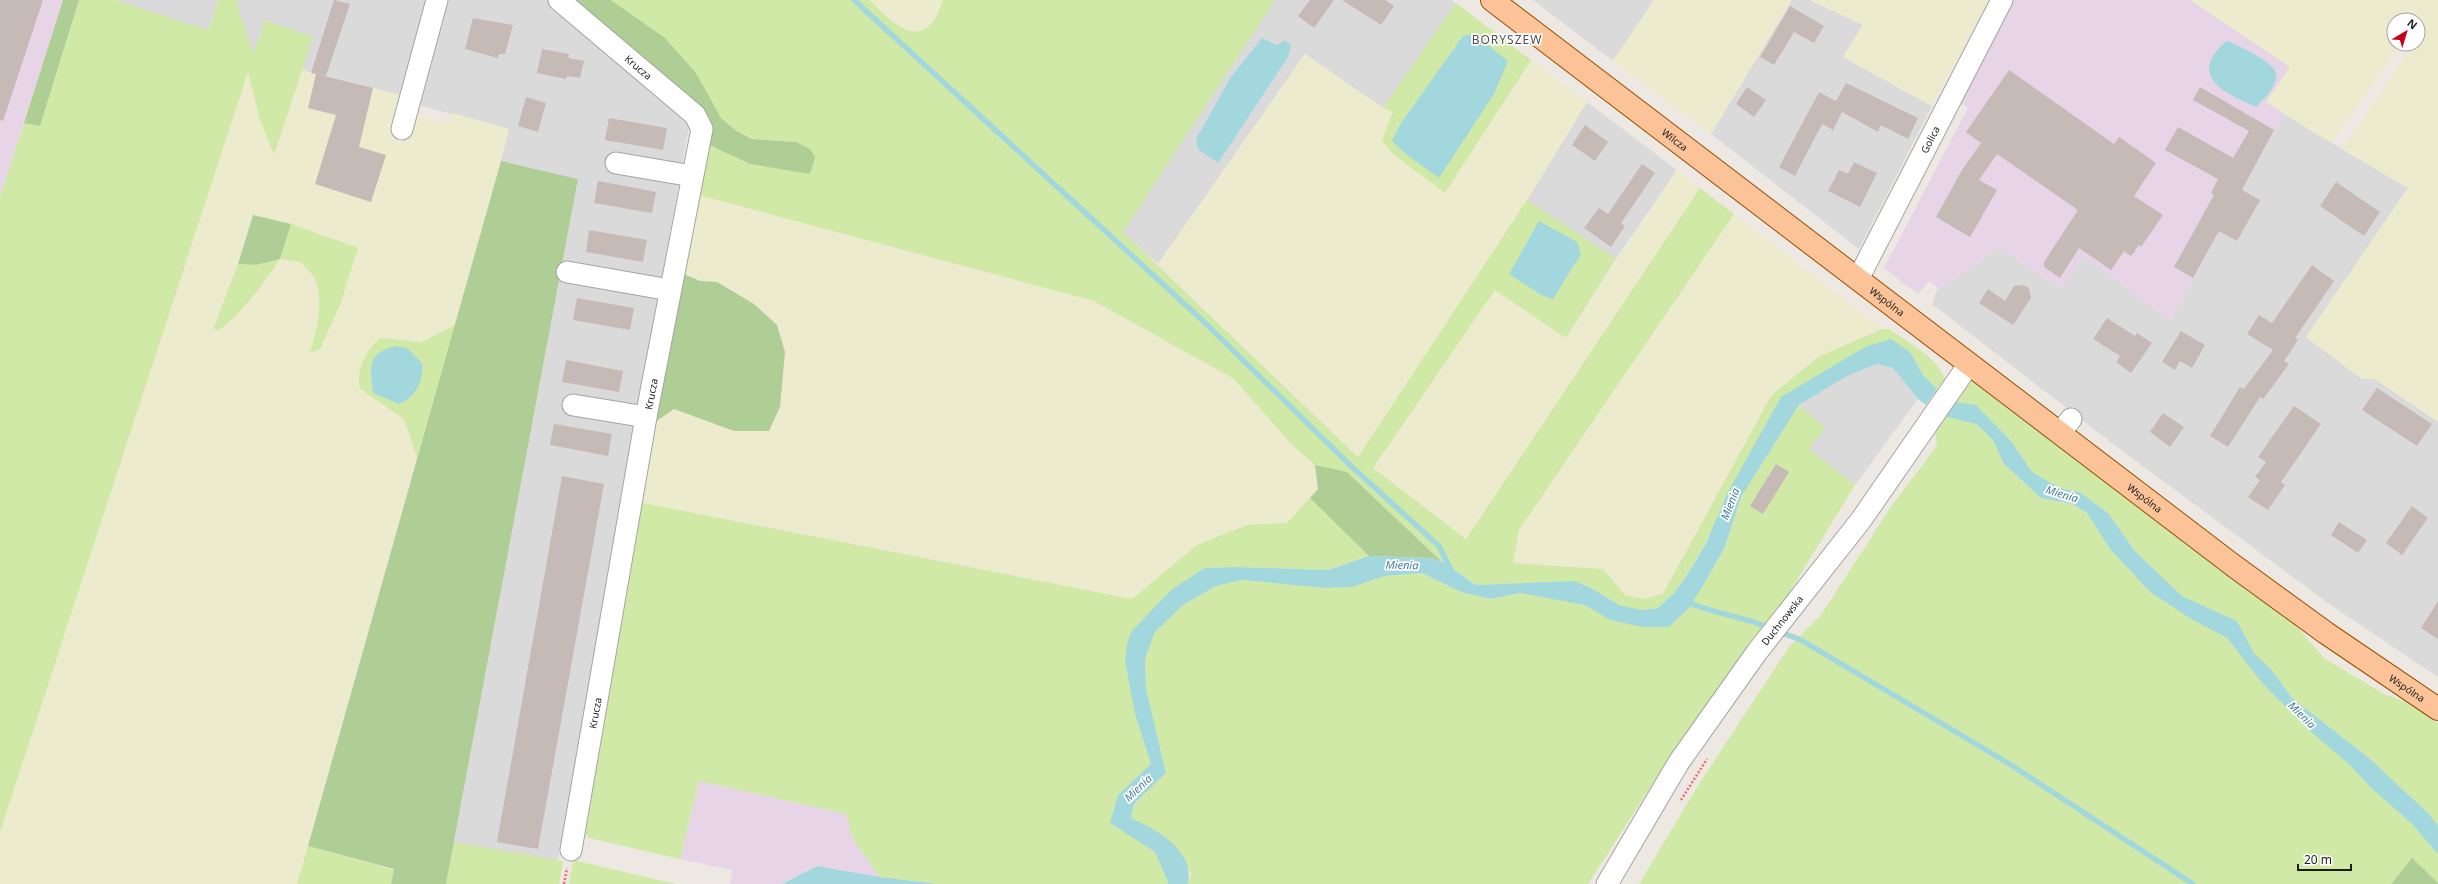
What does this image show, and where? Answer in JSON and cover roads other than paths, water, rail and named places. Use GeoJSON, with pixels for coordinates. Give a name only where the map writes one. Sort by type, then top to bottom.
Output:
{"type":"FeatureCollection","features":[{"type":"Feature","properties":{"kind":"main road","name":"Wilcza"},"geometry":{"type":"LineString","coordinates":[[1492,0],[1858,280]]}},
{"type":"Feature","properties":{"kind":"main road","name":"Wspólna"},"geometry":{"type":"LineString","coordinates":[[1858,280],[1969,364],[2066,426],[2326,633],[2438,709]]}},
{"type":"Feature","properties":{"kind":"street"},"geometry":{"type":"LineString","coordinates":[[402,129],[437,0]]}},
{"type":"Feature","properties":{"kind":"street","name":"Krucza"},"geometry":{"type":"LineString","coordinates":[[559,0],[700,120],[702,129],[646,417],[571,850]]}},
{"type":"Feature","properties":{"kind":"street","name":"Golica"},"geometry":{"type":"LineString","coordinates":[[1858,280],[2002,0]]}},
{"type":"Feature","properties":{"kind":"street"},"geometry":{"type":"LineString","coordinates":[[616,163],[692,176]]}},
{"type":"Feature","properties":{"kind":"street"},"geometry":{"type":"LineString","coordinates":[[567,272],[670,290]]}},
{"type":"Feature","properties":{"kind":"street","name":"Duchnowska"},"geometry":{"type":"LineString","coordinates":[[1607,884],[1679,762],[1775,630],[1861,520],[1969,364]]}},
{"type":"Feature","properties":{"kind":"street"},"geometry":{"type":"LineString","coordinates":[[574,405],[646,417]]}},
{"type":"Feature","properties":{"kind":"water"},"geometry":{"type":"Polygon","coordinates":[[[1474,34],[1508,61],[1494,94],[1439,178],[1407,155],[1392,141],[1401,123],[1463,36],[1474,34]]]}},
{"type":"Feature","properties":{"kind":"water"},"geometry":{"type":"Polygon","coordinates":[[[1262,38],[1277,45],[1285,40],[1291,45],[1288,57],[1218,163],[1198,149],[1196,139],[1231,77],[1262,38]]]}},
{"type":"Feature","properties":{"kind":"water"},"geometry":{"type":"Polygon","coordinates":[[[2227,41],[2263,59],[2274,69],[2276,73],[2273,87],[2256,107],[2223,90],[2211,77],[2209,69],[2211,60],[2218,49],[2227,41]]]}},
{"type":"Feature","properties":{"kind":"water"},"geometry":{"type":"Polygon","coordinates":[[[1539,221],[1577,242],[1581,254],[1553,299],[1541,295],[1509,274],[1539,221]]]}},
{"type":"Feature","properties":{"kind":"water","name":"Mienia"},"geometry":{"type":"Polygon","coordinates":[[[1891,339],[1910,352],[1923,375],[1937,389],[1926,405],[1918,399],[1893,368],[1877,364],[1847,376],[1799,405],[1741,497],[1725,547],[1704,584],[1688,609],[1669,627],[1642,627],[1610,620],[1585,605],[1520,593],[1490,599],[1461,592],[1422,573],[1385,576],[1352,587],[1326,588],[1242,580],[1216,586],[1183,605],[1155,632],[1145,659],[1146,688],[1166,773],[1134,804],[1131,818],[1162,835],[1180,851],[1186,861],[1189,872],[1188,884],[1167,884],[1168,882],[1155,852],[1110,823],[1118,795],[1151,764],[1135,714],[1125,661],[1127,645],[1131,632],[1171,590],[1205,568],[1237,567],[1328,570],[1369,556],[1430,558],[1441,561],[1476,585],[1574,581],[1593,589],[1619,605],[1642,610],[1658,608],[1675,592],[1693,566],[1707,541],[1728,492],[1781,397],[1865,347],[1891,339]]]}},
{"type":"Feature","properties":{"kind":"water"},"geometry":{"type":"Polygon","coordinates":[[[396,346],[407,348],[422,363],[422,376],[418,388],[410,397],[399,404],[373,393],[371,376],[372,362],[375,357],[387,349],[396,346]]]}},
{"type":"Feature","properties":{"kind":"water","name":"Mienia"},"geometry":{"type":"Polygon","coordinates":[[[1955,402],[1976,405],[2011,441],[2032,472],[2060,488],[2080,492],[2108,513],[2135,551],[2182,596],[2237,621],[2254,653],[2272,670],[2292,698],[2369,758],[2429,814],[2438,826],[2438,854],[2411,823],[2370,787],[2352,767],[2308,729],[2262,683],[2227,638],[2191,619],[2150,592],[2110,549],[2087,513],[2073,504],[2041,498],[2004,464],[1993,440],[1976,424],[1943,416],[1955,402]]]}},
{"type":"Feature","properties":{"kind":"water"},"geometry":{"type":"Polygon","coordinates":[[[817,866],[880,877],[938,884],[782,884],[817,866]]]}},
{"type":"Feature","properties":{"kind":"waterway"},"geometry":{"type":"LineString","coordinates":[[854,0],[1202,320],[1352,467],[1439,546],[1453,574]]}},
{"type":"Feature","properties":{"kind":"waterway"},"geometry":{"type":"LineString","coordinates":[[1685,601],[1706,609],[1770,628]]}},
{"type":"Feature","properties":{"kind":"waterway"},"geometry":{"type":"LineString","coordinates":[[1778,631],[1801,640],[2008,763],[2193,884]]}},
{"type":"Feature","properties":{"kind":"district","name":"BORYSZEW"},"geometry":{"type":"Point","coordinates":[1507,40]}}]}
